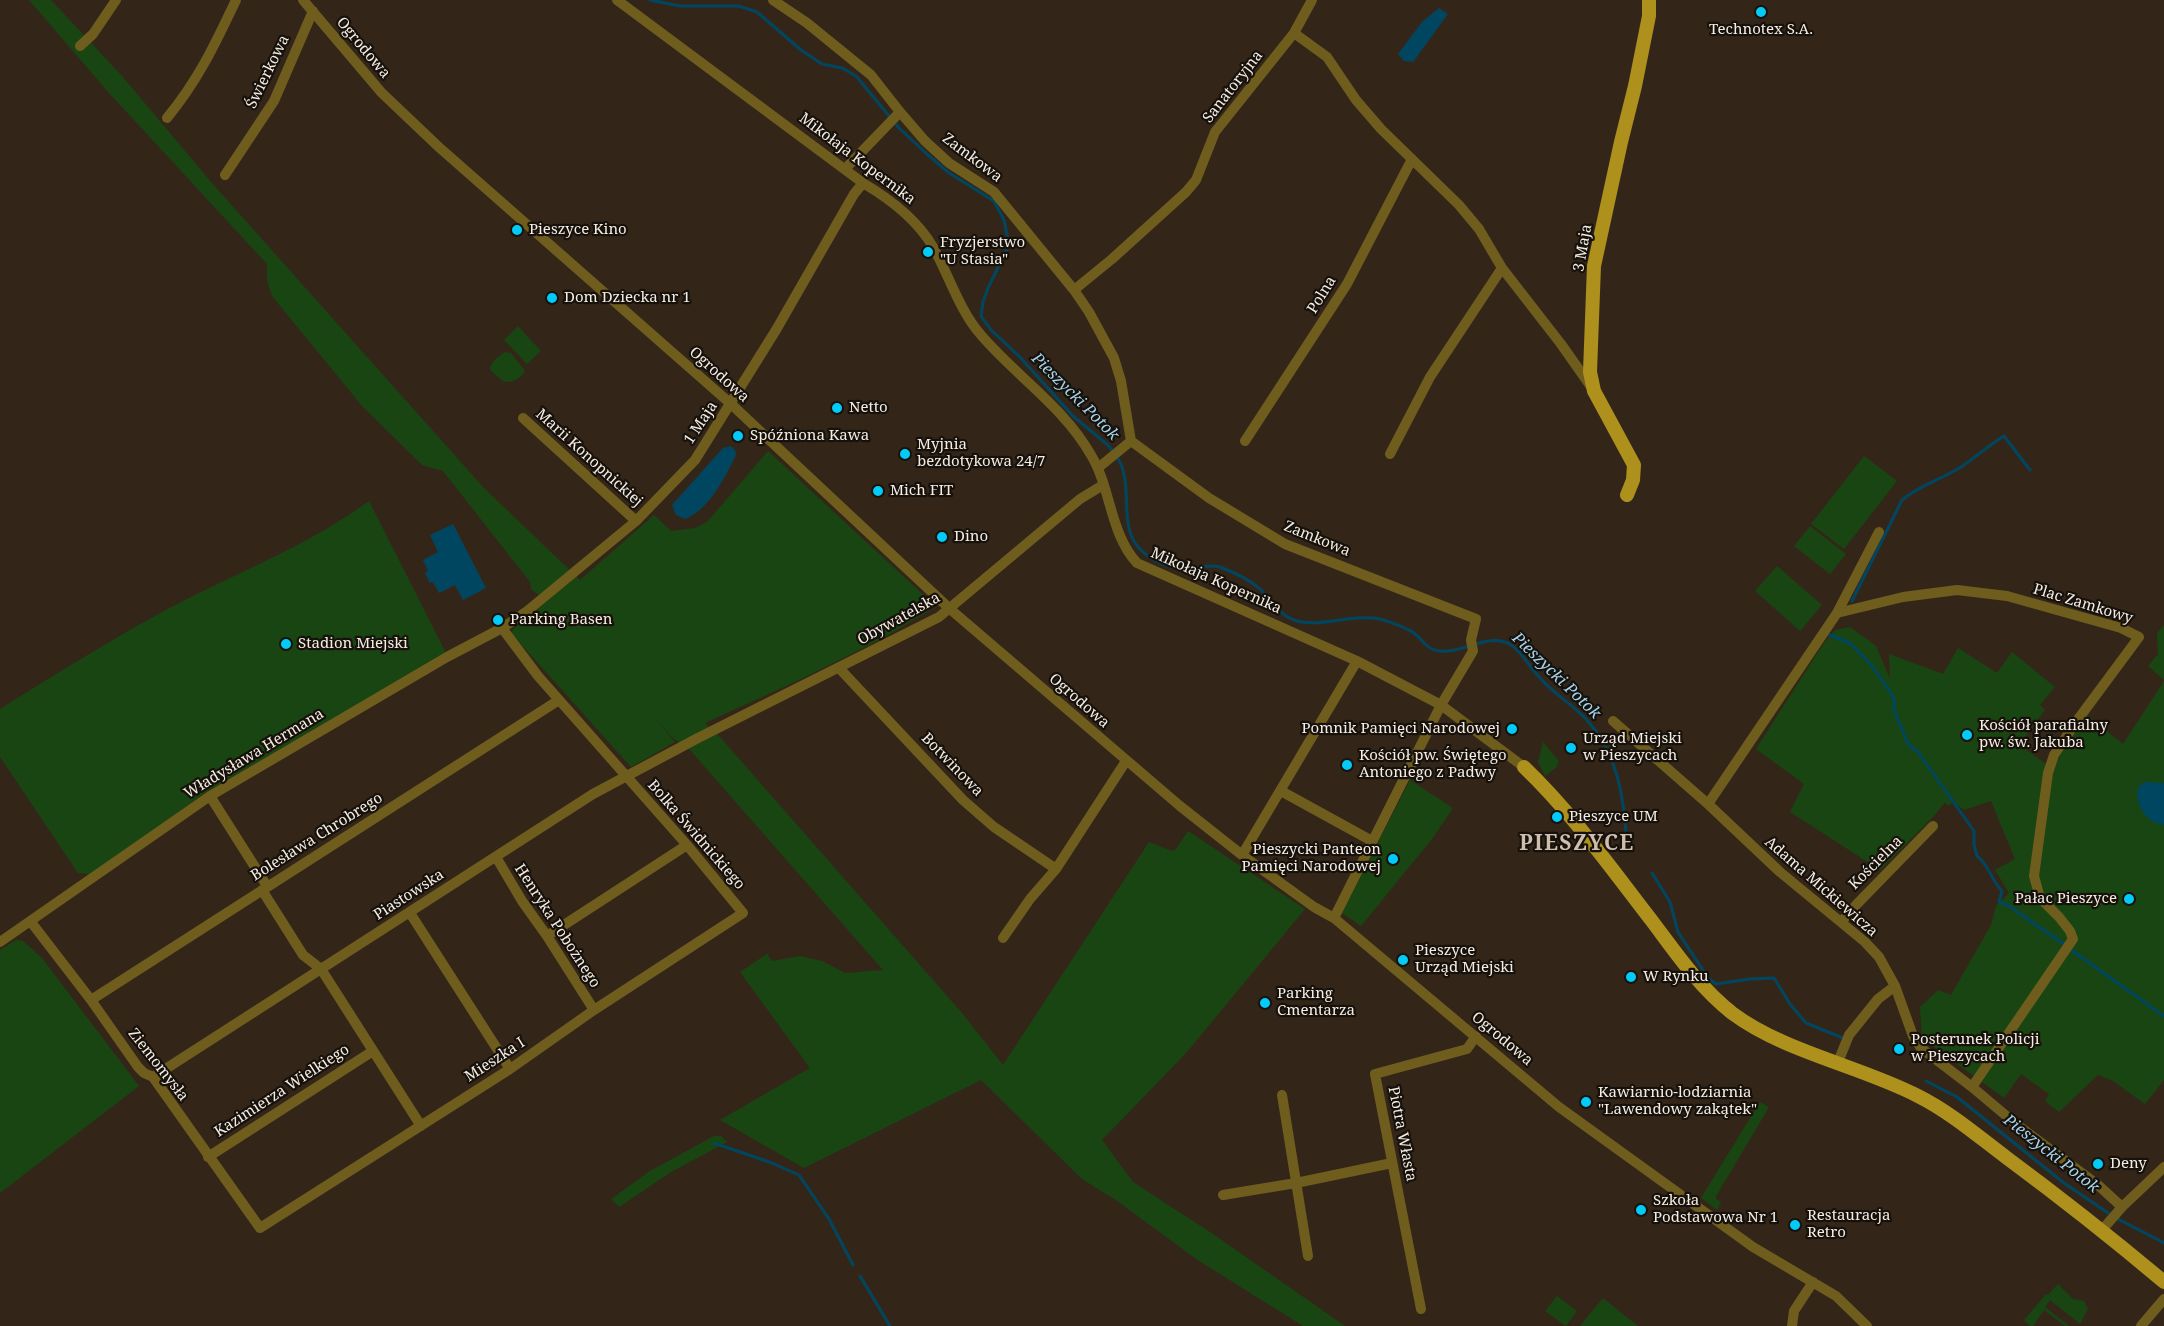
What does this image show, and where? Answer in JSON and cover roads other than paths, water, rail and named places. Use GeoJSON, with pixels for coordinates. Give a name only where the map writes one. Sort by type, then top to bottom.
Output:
{"type":"FeatureCollection","features":[{"type":"Feature","properties":{"kind":"main road","name":"3 Maja"},"geometry":{"type":"LineString","coordinates":[[1627,495],[1633,480],[1634,465],[1594,391],[1590,372],[1594,266],[1635,86],[1649,16],[1649,0]]}},
{"type":"Feature","properties":{"kind":"main road"},"geometry":{"type":"LineString","coordinates":[[1524,767],[1595,845],[1695,978],[1714,998],[1755,1028],[1799,1048],[1841,1056],[1950,1116],[2104,1227],[2164,1282]]}},
{"type":"Feature","properties":{"kind":"street"},"geometry":{"type":"LineString","coordinates":[[80,46],[93,34],[116,0]]}},
{"type":"Feature","properties":{"kind":"street"},"geometry":{"type":"LineString","coordinates":[[167,118],[189,91],[210,55],[236,0]]}},
{"type":"Feature","properties":{"kind":"street","name":"Ogrodowa"},"geometry":{"type":"LineString","coordinates":[[303,0],[381,92],[441,148],[731,405],[950,609],[1126,761],[1242,855],[1314,907],[1334,918],[1559,1107],[1753,1247],[1836,1296],[1867,1326]]}},
{"type":"Feature","properties":{"kind":"street","name":"Mikołaja Kopernika"},"geometry":{"type":"LineString","coordinates":[[617,0],[863,183],[897,205],[921,230],[932,245],[965,311],[980,334],[1039,391],[1090,452],[1098,468],[1123,542],[1137,563],[1357,661],[1441,705],[1524,767]]}},
{"type":"Feature","properties":{"kind":"street","name":"Zamkowa"},"geometry":{"type":"LineString","coordinates":[[773,0],[807,23],[864,69],[895,117],[949,163],[994,192],[1074,290],[1114,358],[1121,381],[1131,441],[1209,498],[1285,544],[1476,619],[1472,645],[1441,705]]}},
{"type":"Feature","properties":{"kind":"street","name":"Sanatoryjna"},"geometry":{"type":"LineString","coordinates":[[1074,290],[1112,259],[1186,192],[1196,180],[1215,132],[1294,33],[1312,0]]}},
{"type":"Feature","properties":{"kind":"street","name":"Świerkowa"},"geometry":{"type":"LineString","coordinates":[[225,175],[274,101],[313,11]]}},
{"type":"Feature","properties":{"kind":"street"},"geometry":{"type":"LineString","coordinates":[[1294,33],[1327,57],[1368,115],[1459,205],[1479,229],[1502,268],[1594,391]]}},
{"type":"Feature","properties":{"kind":"street"},"geometry":{"type":"LineString","coordinates":[[845,169],[895,117]]}},
{"type":"Feature","properties":{"kind":"street","name":"Polna"},"geometry":{"type":"LineString","coordinates":[[1245,441],[1347,284],[1412,159]]}},
{"type":"Feature","properties":{"kind":"street","name":"1 Maja"},"geometry":{"type":"LineString","coordinates":[[502,628],[526,612],[636,521],[695,460],[731,405],[854,194],[863,183]]}},
{"type":"Feature","properties":{"kind":"street"},"geometry":{"type":"LineString","coordinates":[[1390,454],[1430,377],[1502,268]]}},
{"type":"Feature","properties":{"kind":"street","name":"Marii Konopnickiej"},"geometry":{"type":"LineString","coordinates":[[523,418],[636,521]]}},
{"type":"Feature","properties":{"kind":"street"},"geometry":{"type":"LineString","coordinates":[[1098,468],[1131,441]]}},
{"type":"Feature","properties":{"kind":"street","name":"Obywatelska"},"geometry":{"type":"LineString","coordinates":[[686,745],[939,617],[1080,499],[1103,485]]}},
{"type":"Feature","properties":{"kind":"street"},"geometry":{"type":"LineString","coordinates":[[1708,804],[1837,613],[1878,532]]}},
{"type":"Feature","properties":{"kind":"street","name":"Plac Zamkowy"},"geometry":{"type":"LineString","coordinates":[[1837,613],[1903,597],[1957,590],[2007,596],[2121,628],[2139,637],[2076,722],[2054,755],[2048,773],[2034,876],[2040,898],[2059,917],[2073,939],[1972,1087]]}},
{"type":"Feature","properties":{"kind":"street","name":"Bolka Świdnickiego"},"geometry":{"type":"LineString","coordinates":[[502,628],[538,676],[687,845],[743,913]]}},
{"type":"Feature","properties":{"kind":"street","name":"Władysława Hermana"},"geometry":{"type":"LineString","coordinates":[[0,942],[210,796],[447,657],[502,628]]}},
{"type":"Feature","properties":{"kind":"street"},"geometry":{"type":"LineString","coordinates":[[1242,855],[1357,661]]}},
{"type":"Feature","properties":{"kind":"street","name":"Botwinowa"},"geometry":{"type":"LineString","coordinates":[[839,668],[963,800],[994,827],[1056,869]]}},
{"type":"Feature","properties":{"kind":"street","name":"Bolesława Chrobrego"},"geometry":{"type":"LineString","coordinates":[[91,1000],[559,700]]}},
{"type":"Feature","properties":{"kind":"street"},"geometry":{"type":"LineString","coordinates":[[1334,918],[1441,705]]}},
{"type":"Feature","properties":{"kind":"street","name":"Adama Mickiewicza"},"geometry":{"type":"LineString","coordinates":[[1613,721],[1708,804],[1771,864],[1865,942],[1879,957],[1895,986],[1913,1036],[1921,1048],[2016,1124],[2098,1185],[2120,1209]]}},
{"type":"Feature","properties":{"kind":"street","name":"Piastowska"},"geometry":{"type":"LineString","coordinates":[[153,1077],[626,776],[686,745]]}},
{"type":"Feature","properties":{"kind":"street"},"geometry":{"type":"LineString","coordinates":[[1003,938],[1030,899],[1056,869],[1126,761]]}},
{"type":"Feature","properties":{"kind":"street"},"geometry":{"type":"LineString","coordinates":[[1281,791],[1372,841]]}},
{"type":"Feature","properties":{"kind":"street"},"geometry":{"type":"LineString","coordinates":[[210,796],[303,955],[321,969],[421,1126]]}},
{"type":"Feature","properties":{"kind":"street","name":"Kościelna"},"geometry":{"type":"LineString","coordinates":[[1841,922],[1933,826]]}},
{"type":"Feature","properties":{"kind":"street"},"geometry":{"type":"LineString","coordinates":[[547,936],[687,845]]}},
{"type":"Feature","properties":{"kind":"street","name":"Henryka Pobożnego"},"geometry":{"type":"LineString","coordinates":[[496,857],[522,901],[594,1010]]}},
{"type":"Feature","properties":{"kind":"street"},"geometry":{"type":"LineString","coordinates":[[410,913],[510,1069]]}},
{"type":"Feature","properties":{"kind":"street","name":"Mieszka I"},"geometry":{"type":"LineString","coordinates":[[260,1228],[510,1069],[594,1010],[743,913]]}},
{"type":"Feature","properties":{"kind":"street","name":"Ziemomysła"},"geometry":{"type":"LineString","coordinates":[[31,922],[91,1000],[138,1067],[153,1077],[260,1228]]}},
{"type":"Feature","properties":{"kind":"street"},"geometry":{"type":"LineString","coordinates":[[1841,1056],[1849,1035],[1878,999],[1895,986]]}},
{"type":"Feature","properties":{"kind":"street","name":"Piotra Własta"},"geometry":{"type":"LineString","coordinates":[[1421,1309],[1375,1074],[1467,1049],[1476,1036]]}},
{"type":"Feature","properties":{"kind":"street","name":"Kazimierza Wielkiego"},"geometry":{"type":"LineString","coordinates":[[208,1157],[373,1051]]}},
{"type":"Feature","properties":{"kind":"street"},"geometry":{"type":"LineString","coordinates":[[1282,1095],[1308,1256]]}},
{"type":"Feature","properties":{"kind":"street"},"geometry":{"type":"LineString","coordinates":[[1223,1195],[1392,1163]]}},
{"type":"Feature","properties":{"kind":"street"},"geometry":{"type":"LineString","coordinates":[[2104,1227],[2164,1167]]}},
{"type":"Feature","properties":{"kind":"street"},"geometry":{"type":"LineString","coordinates":[[1792,1326],[1794,1311],[1813,1282]]}},
{"type":"Feature","properties":{"kind":"street"},"geometry":{"type":"LineString","coordinates":[[2141,1326],[2164,1299]]}},
{"type":"Feature","properties":{"kind":"water"},"geometry":{"type":"Polygon","coordinates":[[[1439,8],[1448,14],[1413,62],[1404,61],[1398,54],[1422,22],[1439,8]]]}},
{"type":"Feature","properties":{"kind":"water"},"geometry":{"type":"Polygon","coordinates":[[[731,446],[736,455],[722,482],[709,500],[702,508],[685,519],[676,515],[672,505],[723,448],[731,446]]]}},
{"type":"Feature","properties":{"kind":"water"},"geometry":{"type":"Polygon","coordinates":[[[453,524],[486,588],[463,600],[455,585],[439,593],[425,573],[428,571],[423,560],[438,552],[430,535],[453,524]]]}},
{"type":"Feature","properties":{"kind":"water"},"geometry":{"type":"Polygon","coordinates":[[[2144,782],[2164,783],[2164,825],[2152,821],[2140,807],[2138,788],[2144,782]]]}},
{"type":"Feature","properties":{"kind":"waterway","name":"Pieszycki Potok"},"geometry":{"type":"LineString","coordinates":[[650,0],[680,6],[739,6],[757,12],[801,50],[822,64],[842,68],[856,76],[899,128],[928,155],[949,173],[994,201],[1004,220],[1009,245],[988,288],[981,316],[991,330],[1019,356],[1073,416],[1113,452]]}},
{"type":"Feature","properties":{"kind":"waterway"},"geometry":{"type":"LineString","coordinates":[[1852,601],[1902,500],[1961,467],[2004,436],[2030,470]]}},
{"type":"Feature","properties":{"kind":"waterway","name":"Pieszycki Potok"},"geometry":{"type":"LineString","coordinates":[[1117,457],[1125,479],[1127,516],[1132,538],[1139,548],[1155,561],[1175,568],[1212,566],[1225,569],[1256,586],[1285,616],[1297,621],[1318,623],[1373,618],[1412,631],[1426,645],[1436,650],[1447,651],[1469,646]]}},
{"type":"Feature","properties":{"kind":"waterway"},"geometry":{"type":"LineString","coordinates":[[1827,634],[1850,643],[1873,667],[1894,698],[1894,710],[1908,744],[1918,752],[1974,831],[1977,856],[2002,891],[1999,902],[2009,906],[2065,945]]}},
{"type":"Feature","properties":{"kind":"waterway","name":"Pieszycki Potok"},"geometry":{"type":"LineString","coordinates":[[1476,644],[1489,641],[1508,643],[1521,654],[1546,684],[1586,719],[1604,745],[1616,773],[1623,803],[1626,834]]}},
{"type":"Feature","properties":{"kind":"waterway","name":"Pieszycki Potok"},"geometry":{"type":"LineString","coordinates":[[1652,873],[1670,902],[1678,932],[1708,978],[1716,984],[1774,978],[1790,1004],[1806,1023],[1843,1038]]}},
{"type":"Feature","properties":{"kind":"waterway"},"geometry":{"type":"LineString","coordinates":[[2070,949],[2164,1016]]}},
{"type":"Feature","properties":{"kind":"waterway","name":"Pieszycki Potok"},"geometry":{"type":"LineString","coordinates":[[1926,1081],[1957,1097],[2064,1183],[2111,1215]]}},
{"type":"Feature","properties":{"kind":"waterway"},"geometry":{"type":"LineString","coordinates":[[714,1143],[799,1175],[829,1219],[853,1265]]}},
{"type":"Feature","properties":{"kind":"waterway","name":"Pieszycki Potok"},"geometry":{"type":"LineString","coordinates":[[2116,1218],[2164,1243]]}},
{"type":"Feature","properties":{"kind":"waterway"},"geometry":{"type":"LineString","coordinates":[[860,1276],[890,1326]]}},
{"type":"Feature","properties":{"kind":"place","name":"Technotex S.A."},"geometry":{"type":"Point","coordinates":[1761,12]}},
{"type":"Feature","properties":{"kind":"place","name":"Pieszyce Kino"},"geometry":{"type":"Point","coordinates":[517,230]}},
{"type":"Feature","properties":{"kind":"place","name":"Fryzjerstwo \"U Stasia\""},"geometry":{"type":"Point","coordinates":[928,252]}},
{"type":"Feature","properties":{"kind":"place","name":"Dom Dziecka nr 1"},"geometry":{"type":"Point","coordinates":[552,298]}},
{"type":"Feature","properties":{"kind":"place","name":"Netto"},"geometry":{"type":"Point","coordinates":[837,408]}},
{"type":"Feature","properties":{"kind":"place","name":"Spóźniona Kawa"},"geometry":{"type":"Point","coordinates":[738,436]}},
{"type":"Feature","properties":{"kind":"place","name":"Myjnia bezdotykowa 24/7"},"geometry":{"type":"Point","coordinates":[905,454]}},
{"type":"Feature","properties":{"kind":"place","name":"Mich FIT"},"geometry":{"type":"Point","coordinates":[878,491]}},
{"type":"Feature","properties":{"kind":"place","name":"Dino"},"geometry":{"type":"Point","coordinates":[942,537]}},
{"type":"Feature","properties":{"kind":"place","name":"Parking Basen"},"geometry":{"type":"Point","coordinates":[498,620]}},
{"type":"Feature","properties":{"kind":"place","name":"Stadion Miejski"},"geometry":{"type":"Point","coordinates":[286,644]}},
{"type":"Feature","properties":{"kind":"place","name":"Pomnik Pamięci Narodowej"},"geometry":{"type":"Point","coordinates":[1512,729]}},
{"type":"Feature","properties":{"kind":"place","name":"Kościół parafialny pw. św. Jakuba"},"geometry":{"type":"Point","coordinates":[1967,735]}},
{"type":"Feature","properties":{"kind":"place","name":"Urząd Miejski w Pieszycach"},"geometry":{"type":"Point","coordinates":[1571,748]}},
{"type":"Feature","properties":{"kind":"place","name":"Kościół pw. Świętego Antoniego z Padwy"},"geometry":{"type":"Point","coordinates":[1347,765]}},
{"type":"Feature","properties":{"kind":"place","name":"Pieszyce UM"},"geometry":{"type":"Point","coordinates":[1557,817]}},
{"type":"Feature","properties":{"kind":"place","name":"Pieszycki Panteon Pamięci Narodowej"},"geometry":{"type":"Point","coordinates":[1393,859]}},
{"type":"Feature","properties":{"kind":"place","name":"Pałac Pieszyce"},"geometry":{"type":"Point","coordinates":[2129,899]}},
{"type":"Feature","properties":{"kind":"place","name":"Pieszyce Urząd Miejski"},"geometry":{"type":"Point","coordinates":[1403,960]}},
{"type":"Feature","properties":{"kind":"place","name":"W Rynku"},"geometry":{"type":"Point","coordinates":[1631,977]}},
{"type":"Feature","properties":{"kind":"place","name":"Parking Cmentarza"},"geometry":{"type":"Point","coordinates":[1265,1003]}},
{"type":"Feature","properties":{"kind":"place","name":"Posterunek Policji w Pieszycach"},"geometry":{"type":"Point","coordinates":[1899,1049]}},
{"type":"Feature","properties":{"kind":"place","name":"Kawiarnio-lodziarnia \"Lawendowy zakątek\""},"geometry":{"type":"Point","coordinates":[1586,1102]}},
{"type":"Feature","properties":{"kind":"place","name":"Deny"},"geometry":{"type":"Point","coordinates":[2098,1164]}},
{"type":"Feature","properties":{"kind":"place","name":"Szkoła Podstawowa Nr 1"},"geometry":{"type":"Point","coordinates":[1641,1210]}},
{"type":"Feature","properties":{"kind":"place","name":"Restauracja Retro"},"geometry":{"type":"Point","coordinates":[1795,1225]}},
{"type":"Feature","properties":{"kind":"district","name":"PIESZYCE"},"geometry":{"type":"Point","coordinates":[1577,844]}}]}
